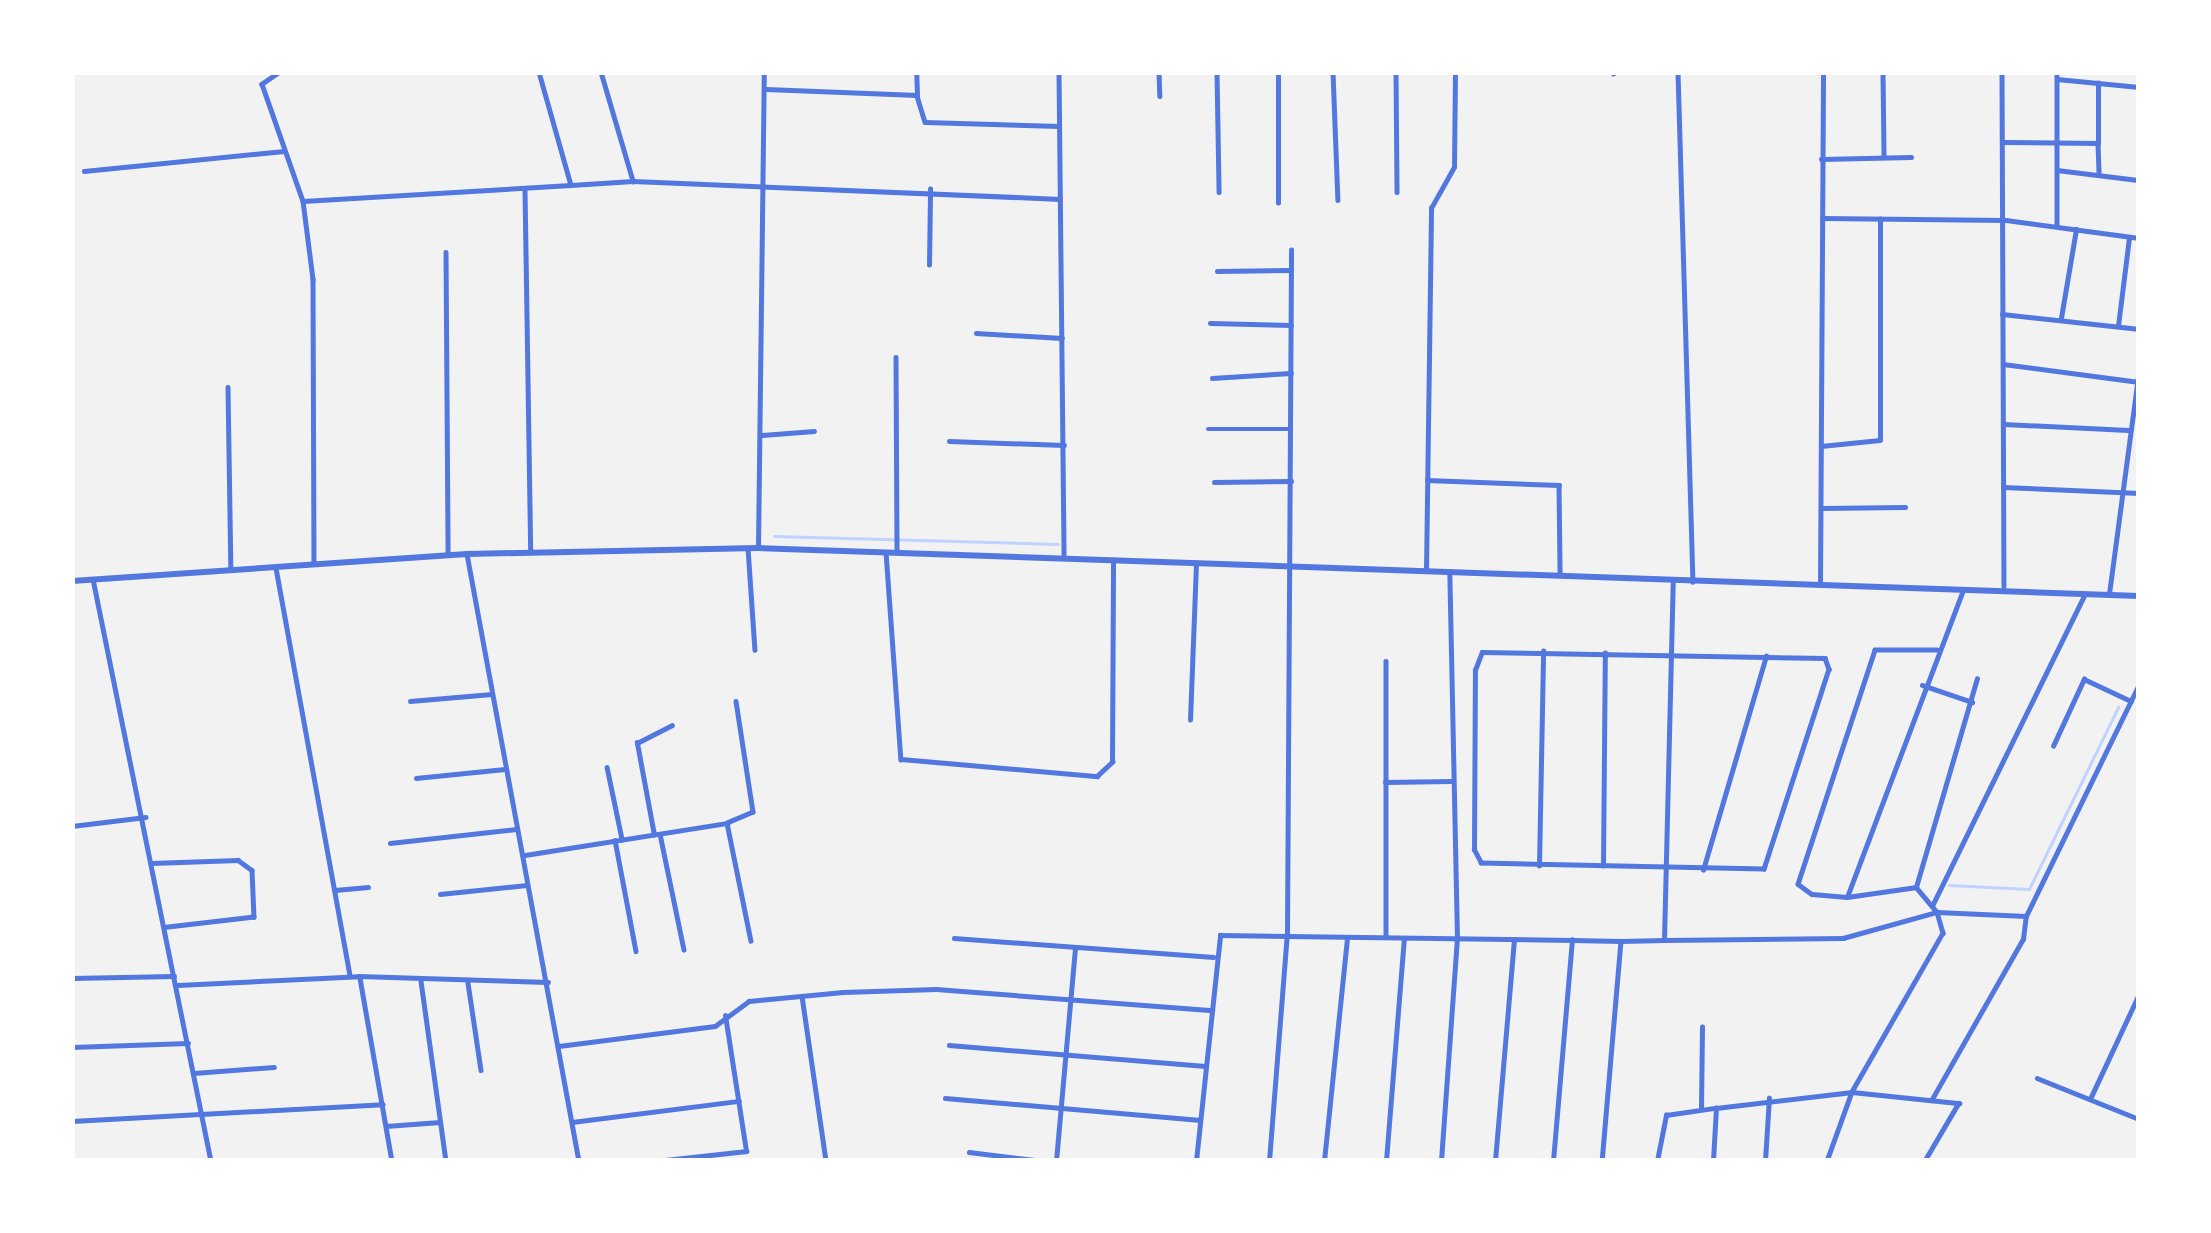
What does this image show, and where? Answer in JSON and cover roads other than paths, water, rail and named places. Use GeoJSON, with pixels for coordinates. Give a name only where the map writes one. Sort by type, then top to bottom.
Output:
{"type":"FeatureCollection","features":[{"type":"Feature","properties":{"kind":"street"},"geometry":{"type":"LineString","coordinates":[[280,72],[262,84],[303,201],[313,279],[314,562]]}},
{"type":"Feature","properties":{"kind":"street"},"geometry":{"type":"LineString","coordinates":[[539,72],[571,185]]}},
{"type":"Feature","properties":{"kind":"street"},"geometry":{"type":"LineString","coordinates":[[602,72],[633,181]]}},
{"type":"Feature","properties":{"kind":"street"},"geometry":{"type":"LineString","coordinates":[[755,650],[753,548],[762,436],[764,72]]}},
{"type":"Feature","properties":{"kind":"street"},"geometry":{"type":"LineString","coordinates":[[916,72],[925,122],[1059,126]]}},
{"type":"Feature","properties":{"kind":"street"},"geometry":{"type":"LineString","coordinates":[[1059,72],[1064,558]]}},
{"type":"Feature","properties":{"kind":"street"},"geometry":{"type":"LineString","coordinates":[[1159,72],[1160,96]]}},
{"type":"Feature","properties":{"kind":"street"},"geometry":{"type":"LineString","coordinates":[[1217,72],[1219,192]]}},
{"type":"Feature","properties":{"kind":"street"},"geometry":{"type":"LineString","coordinates":[[1278,72],[1278,203]]}},
{"type":"Feature","properties":{"kind":"street"},"geometry":{"type":"LineString","coordinates":[[1333,72],[1338,200]]}},
{"type":"Feature","properties":{"kind":"street"},"geometry":{"type":"LineString","coordinates":[[1396,72],[1397,192]]}},
{"type":"Feature","properties":{"kind":"street"},"geometry":{"type":"LineString","coordinates":[[1426,571],[1431,208],[1454,167],[1455,72]]}},
{"type":"Feature","properties":{"kind":"street"},"geometry":{"type":"LineString","coordinates":[[1678,72],[1693,582]]}},
{"type":"Feature","properties":{"kind":"street"},"geometry":{"type":"LineString","coordinates":[[1820,585],[1823,72]]}},
{"type":"Feature","properties":{"kind":"street"},"geometry":{"type":"LineString","coordinates":[[1883,72],[1884,158]]}},
{"type":"Feature","properties":{"kind":"street"},"geometry":{"type":"LineString","coordinates":[[2002,72],[2004,586]]}},
{"type":"Feature","properties":{"kind":"street"},"geometry":{"type":"LineString","coordinates":[[2057,225],[2057,76],[2139,87]]}},
{"type":"Feature","properties":{"kind":"street"},"geometry":{"type":"LineString","coordinates":[[2098,83],[2099,176]]}},
{"type":"Feature","properties":{"kind":"street"},"geometry":{"type":"LineString","coordinates":[[764,89],[917,95]]}},
{"type":"Feature","properties":{"kind":"street"},"geometry":{"type":"LineString","coordinates":[[2004,142],[2098,143]]}},
{"type":"Feature","properties":{"kind":"street"},"geometry":{"type":"LineString","coordinates":[[84,172],[284,151]]}},
{"type":"Feature","properties":{"kind":"street"},"geometry":{"type":"LineString","coordinates":[[1821,159],[1911,158]]}},
{"type":"Feature","properties":{"kind":"street"},"geometry":{"type":"LineString","coordinates":[[2057,170],[2139,181]]}},
{"type":"Feature","properties":{"kind":"street"},"geometry":{"type":"LineString","coordinates":[[303,201],[633,181],[930,189],[1060,199]]}},
{"type":"Feature","properties":{"kind":"street"},"geometry":{"type":"LineString","coordinates":[[525,189],[531,552]]}},
{"type":"Feature","properties":{"kind":"street"},"geometry":{"type":"LineString","coordinates":[[929,265],[930,189]]}},
{"type":"Feature","properties":{"kind":"street"},"geometry":{"type":"LineString","coordinates":[[1822,218],[2006,220],[2139,238]]}},
{"type":"Feature","properties":{"kind":"street"},"geometry":{"type":"LineString","coordinates":[[1821,446],[1880,440],[1880,220]]}},
{"type":"Feature","properties":{"kind":"street"},"geometry":{"type":"LineString","coordinates":[[2061,319],[2077,229]]}},
{"type":"Feature","properties":{"kind":"street"},"geometry":{"type":"LineString","coordinates":[[2118,326],[2129,238]]}},
{"type":"Feature","properties":{"kind":"street"},"geometry":{"type":"LineString","coordinates":[[1270,1161],[1287,933],[1291,250]]}},
{"type":"Feature","properties":{"kind":"street"},"geometry":{"type":"LineString","coordinates":[[446,252],[448,555]]}},
{"type":"Feature","properties":{"kind":"street"},"geometry":{"type":"LineString","coordinates":[[1216,271],[1291,270]]}},
{"type":"Feature","properties":{"kind":"street"},"geometry":{"type":"LineString","coordinates":[[2002,314],[2139,329]]}},
{"type":"Feature","properties":{"kind":"street"},"geometry":{"type":"LineString","coordinates":[[1210,323],[1291,326]]}},
{"type":"Feature","properties":{"kind":"street"},"geometry":{"type":"LineString","coordinates":[[976,332],[1062,338]]}},
{"type":"Feature","properties":{"kind":"street"},"geometry":{"type":"LineString","coordinates":[[896,357],[897,552]]}},
{"type":"Feature","properties":{"kind":"street"},"geometry":{"type":"LineString","coordinates":[[2003,364],[2138,382]]}},
{"type":"Feature","properties":{"kind":"street"},"geometry":{"type":"LineString","coordinates":[[2109,594],[2139,368]]}},
{"type":"Feature","properties":{"kind":"street"},"geometry":{"type":"LineString","coordinates":[[1212,378],[1291,373]]}},
{"type":"Feature","properties":{"kind":"street"},"geometry":{"type":"LineString","coordinates":[[228,387],[231,569]]}},
{"type":"Feature","properties":{"kind":"street"},"geometry":{"type":"LineString","coordinates":[[2003,424],[2128,430]]}},
{"type":"Feature","properties":{"kind":"street"},"geometry":{"type":"LineString","coordinates":[[1208,430],[1291,429]]}},
{"type":"Feature","properties":{"kind":"street"},"geometry":{"type":"LineString","coordinates":[[762,436],[814,431]]}},
{"type":"Feature","properties":{"kind":"street"},"geometry":{"type":"LineString","coordinates":[[2127,439],[2139,440]]}},
{"type":"Feature","properties":{"kind":"street"},"geometry":{"type":"LineString","coordinates":[[949,441],[1064,445]]}},
{"type":"Feature","properties":{"kind":"street"},"geometry":{"type":"LineString","coordinates":[[1427,480],[1559,485],[1560,577]]}},
{"type":"Feature","properties":{"kind":"street"},"geometry":{"type":"LineString","coordinates":[[1214,482],[1291,481]]}},
{"type":"Feature","properties":{"kind":"street"},"geometry":{"type":"LineString","coordinates":[[2003,487],[2139,493]]}},
{"type":"Feature","properties":{"kind":"street"},"geometry":{"type":"LineString","coordinates":[[1821,508],[1905,507]]}},
{"type":"Feature","properties":{"kind":"street"},"geometry":{"type":"LineString","coordinates":[[72,581],[467,554],[753,548],[1673,582],[1963,590],[2004,586],[2139,596]]}},
{"type":"Feature","properties":{"kind":"street"},"geometry":{"type":"LineString","coordinates":[[886,551],[901,759],[1097,776],[1112,762],[1113,560]]}},
{"type":"Feature","properties":{"kind":"street"},"geometry":{"type":"LineString","coordinates":[[467,554],[579,1161]]}},
{"type":"Feature","properties":{"kind":"street"},"geometry":{"type":"LineString","coordinates":[[1190,720],[1196,563]]}},
{"type":"Feature","properties":{"kind":"street"},"geometry":{"type":"LineString","coordinates":[[276,566],[350,976]]}},
{"type":"Feature","properties":{"kind":"street"},"geometry":{"type":"LineString","coordinates":[[1441,1161],[1457,939],[1449,572]]}},
{"type":"Feature","properties":{"kind":"street"},"geometry":{"type":"LineString","coordinates":[[93,579],[211,1161]]}},
{"type":"Feature","properties":{"kind":"street"},"geometry":{"type":"LineString","coordinates":[[1664,940],[1673,582]]}},
{"type":"Feature","properties":{"kind":"street"},"geometry":{"type":"LineString","coordinates":[[1847,897],[1922,685],[1963,590]]}},
{"type":"Feature","properties":{"kind":"street"},"geometry":{"type":"LineString","coordinates":[[1934,909],[2086,592]]}},
{"type":"Feature","properties":{"kind":"street"},"geometry":{"type":"LineString","coordinates":[[1916,887],[1847,897],[1812,894],[1797,877],[1874,653],[1881,646],[1937,650]]}},
{"type":"Feature","properties":{"kind":"street"},"geometry":{"type":"LineString","coordinates":[[1539,866],[1543,651]]}},
{"type":"Feature","properties":{"kind":"street"},"geometry":{"type":"LineString","coordinates":[[1482,652],[1605,653],[1823,657],[1829,666],[1763,868],[1702,870],[1666,863],[1485,864],[1475,856],[1475,670],[1482,652]]}},
{"type":"Feature","properties":{"kind":"street"},"geometry":{"type":"LineString","coordinates":[[1603,866],[1605,653]]}},
{"type":"Feature","properties":{"kind":"street"},"geometry":{"type":"LineString","coordinates":[[1702,870],[1766,656]]}},
{"type":"Feature","properties":{"kind":"street"},"geometry":{"type":"LineString","coordinates":[[1386,661],[1386,938]]}},
{"type":"Feature","properties":{"kind":"street"},"geometry":{"type":"LineString","coordinates":[[1916,887],[1977,679]]}},
{"type":"Feature","properties":{"kind":"street"},"geometry":{"type":"LineString","coordinates":[[2053,746],[2084,679],[2131,701]]}},
{"type":"Feature","properties":{"kind":"street"},"geometry":{"type":"LineString","coordinates":[[1932,1099],[2023,939],[2026,916],[2139,684]]}},
{"type":"Feature","properties":{"kind":"street"},"geometry":{"type":"LineString","coordinates":[[1922,685],[1972,702]]}},
{"type":"Feature","properties":{"kind":"street"},"geometry":{"type":"LineString","coordinates":[[410,701],[492,694]]}},
{"type":"Feature","properties":{"kind":"street"},"geometry":{"type":"LineString","coordinates":[[524,855],[727,823],[753,812],[736,701]]}},
{"type":"Feature","properties":{"kind":"street"},"geometry":{"type":"LineString","coordinates":[[672,725],[644,734],[637,745],[684,950]]}},
{"type":"Feature","properties":{"kind":"street"},"geometry":{"type":"LineString","coordinates":[[607,767],[636,951]]}},
{"type":"Feature","properties":{"kind":"street"},"geometry":{"type":"LineString","coordinates":[[416,778],[505,769]]}},
{"type":"Feature","properties":{"kind":"street"},"geometry":{"type":"LineString","coordinates":[[1385,782],[1454,781]]}},
{"type":"Feature","properties":{"kind":"street"},"geometry":{"type":"LineString","coordinates":[[72,826],[145,818]]}},
{"type":"Feature","properties":{"kind":"street"},"geometry":{"type":"LineString","coordinates":[[727,823],[751,941]]}},
{"type":"Feature","properties":{"kind":"street"},"geometry":{"type":"LineString","coordinates":[[389,843],[516,829]]}},
{"type":"Feature","properties":{"kind":"street"},"geometry":{"type":"LineString","coordinates":[[152,863],[238,860],[252,870],[254,917],[165,928]]}},
{"type":"Feature","properties":{"kind":"street"},"geometry":{"type":"LineString","coordinates":[[440,894],[527,885]]}},
{"type":"Feature","properties":{"kind":"street"},"geometry":{"type":"LineString","coordinates":[[334,890],[368,887]]}},
{"type":"Feature","properties":{"kind":"street"},"geometry":{"type":"LineString","coordinates":[[1827,1161],[1852,1092],[1943,933],[1934,909],[1916,887]]}},
{"type":"Feature","properties":{"kind":"street"},"geometry":{"type":"LineString","coordinates":[[1196,1161],[1213,957],[1226,933],[1514,940],[1843,938],[1934,909],[2026,916]]}},
{"type":"Feature","properties":{"kind":"street"},"geometry":{"type":"LineString","coordinates":[[1324,1161],[1347,937]]}},
{"type":"Feature","properties":{"kind":"street"},"geometry":{"type":"LineString","coordinates":[[954,938],[1213,957]]}},
{"type":"Feature","properties":{"kind":"street"},"geometry":{"type":"LineString","coordinates":[[1386,1161],[1404,938]]}},
{"type":"Feature","properties":{"kind":"street"},"geometry":{"type":"LineString","coordinates":[[1495,1161],[1514,940]]}},
{"type":"Feature","properties":{"kind":"street"},"geometry":{"type":"LineString","coordinates":[[1553,1161],[1571,940]]}},
{"type":"Feature","properties":{"kind":"street"},"geometry":{"type":"LineString","coordinates":[[1602,1161],[1621,940]]}},
{"type":"Feature","properties":{"kind":"street"},"geometry":{"type":"LineString","coordinates":[[1056,1161],[1061,1056],[1075,949]]}},
{"type":"Feature","properties":{"kind":"street"},"geometry":{"type":"LineString","coordinates":[[72,978],[174,976]]}},
{"type":"Feature","properties":{"kind":"street"},"geometry":{"type":"LineString","coordinates":[[178,985],[350,976],[548,982]]}},
{"type":"Feature","properties":{"kind":"street"},"geometry":{"type":"LineString","coordinates":[[359,976],[392,1161]]}},
{"type":"Feature","properties":{"kind":"street"},"geometry":{"type":"LineString","coordinates":[[421,981],[446,1161]]}},
{"type":"Feature","properties":{"kind":"street"},"geometry":{"type":"LineString","coordinates":[[468,983],[481,1070]]}},
{"type":"Feature","properties":{"kind":"street"},"geometry":{"type":"LineString","coordinates":[[559,1046],[715,1027],[725,1012],[748,1001],[802,996],[936,989],[1212,1010]]}},
{"type":"Feature","properties":{"kind":"street"},"geometry":{"type":"LineString","coordinates":[[2090,1099],[2139,994]]}},
{"type":"Feature","properties":{"kind":"street"},"geometry":{"type":"LineString","coordinates":[[802,996],[826,1161]]}},
{"type":"Feature","properties":{"kind":"street"},"geometry":{"type":"LineString","coordinates":[[656,1161],[746,1151],[725,1012]]}},
{"type":"Feature","properties":{"kind":"street"},"geometry":{"type":"LineString","coordinates":[[1701,1109],[1702,1027]]}},
{"type":"Feature","properties":{"kind":"street"},"geometry":{"type":"LineString","coordinates":[[72,1047],[188,1043]]}},
{"type":"Feature","properties":{"kind":"street"},"geometry":{"type":"LineString","coordinates":[[949,1045],[1205,1066]]}},
{"type":"Feature","properties":{"kind":"street"},"geometry":{"type":"LineString","coordinates":[[194,1073],[274,1067]]}},
{"type":"Feature","properties":{"kind":"street"},"geometry":{"type":"LineString","coordinates":[[2037,1078],[2139,1119]]}},
{"type":"Feature","properties":{"kind":"street"},"geometry":{"type":"LineString","coordinates":[[1657,1161],[1663,1118],[1769,1098],[1852,1092],[1959,1103],[1925,1161]]}},
{"type":"Feature","properties":{"kind":"street"},"geometry":{"type":"LineString","coordinates":[[946,1098],[1200,1120]]}},
{"type":"Feature","properties":{"kind":"street"},"geometry":{"type":"LineString","coordinates":[[1766,1161],[1769,1098]]}},
{"type":"Feature","properties":{"kind":"street"},"geometry":{"type":"LineString","coordinates":[[572,1122],[739,1101]]}},
{"type":"Feature","properties":{"kind":"street"},"geometry":{"type":"LineString","coordinates":[[72,1121],[383,1104]]}},
{"type":"Feature","properties":{"kind":"street"},"geometry":{"type":"LineString","coordinates":[[1713,1161],[1716,1108]]}},
{"type":"Feature","properties":{"kind":"street"},"geometry":{"type":"LineString","coordinates":[[386,1126],[440,1122]]}},
{"type":"Feature","properties":{"kind":"street"},"geometry":{"type":"LineString","coordinates":[[970,1152],[1043,1161]]}},
{"type":"Feature","properties":{"kind":"waterway"},"geometry":{"type":"LineString","coordinates":[[774,536],[1058,544]]}},
{"type":"Feature","properties":{"kind":"waterway"},"geometry":{"type":"LineString","coordinates":[[1949,885],[2029,889],[2118,707]]}}]}
